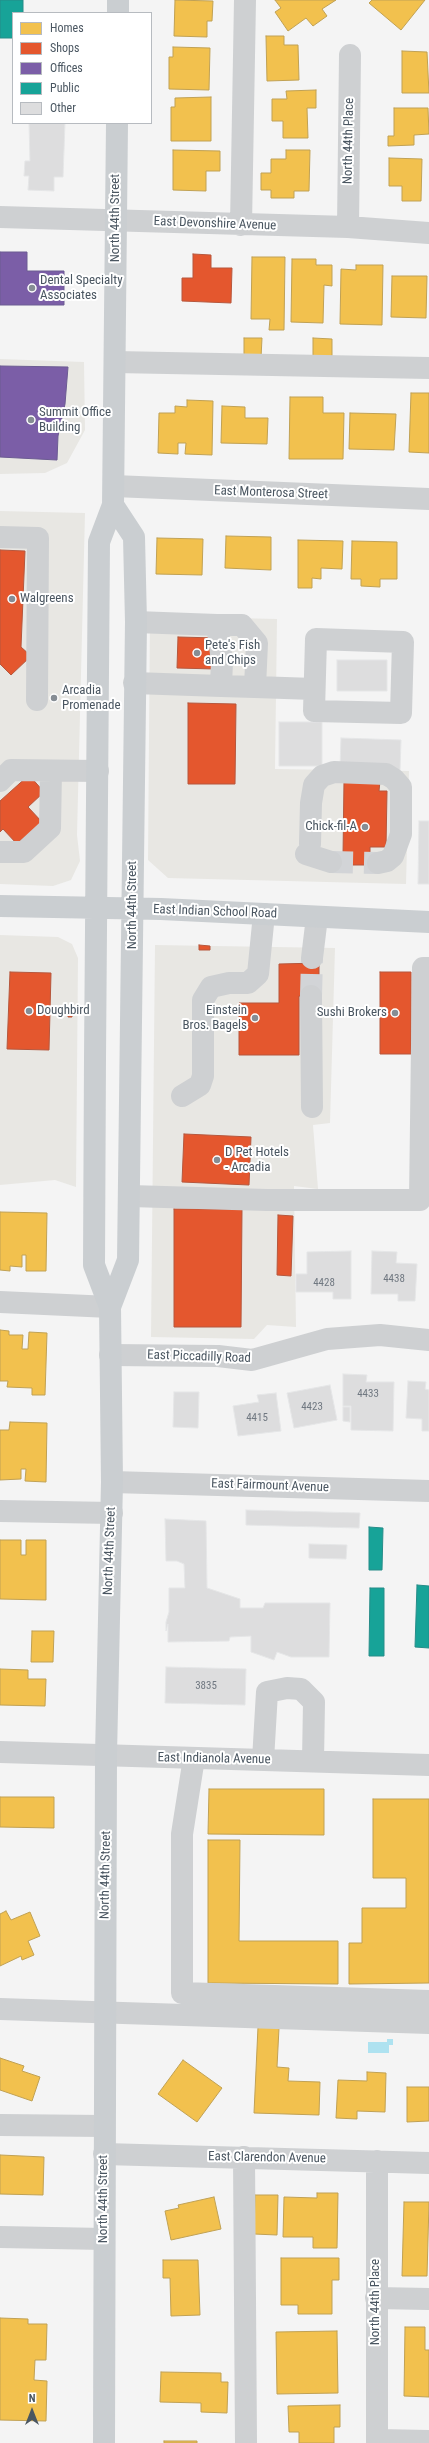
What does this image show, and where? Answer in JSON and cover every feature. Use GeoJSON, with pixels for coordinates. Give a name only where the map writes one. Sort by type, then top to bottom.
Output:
{"type":"FeatureCollection","features":[{"type":"Feature","properties":{"kind":"main road"},"geometry":{"type":"LineString","coordinates":[[118,0],[118,12]]}},
{"type":"Feature","properties":{"kind":"main road","name":"North 44th Street"},"geometry":{"type":"LineString","coordinates":[[104,2443],[106,1755],[112,1482],[110,1307],[94,1265],[98,771],[98,542],[114,496],[117,124]]}},
{"type":"Feature","properties":{"kind":"main road","name":"North 44th Street"},"geometry":{"type":"LineString","coordinates":[[110,1307],[128,1260],[134,909],[134,683],[136,622],[134,537],[114,496]]}},
{"type":"Feature","properties":{"kind":"main road","name":"East Indian School Road"},"geometry":{"type":"LineString","coordinates":[[0,906],[134,909],[429,922]]}},
{"type":"Feature","properties":{"kind":"street"},"geometry":{"type":"LineString","coordinates":[[241,225],[245,0]]}},
{"type":"Feature","properties":{"kind":"street","name":"North 44th Place"},"geometry":{"type":"LineString","coordinates":[[348,227],[350,55]]}},
{"type":"Feature","properties":{"kind":"street","name":"East Devonshire Avenue"},"geometry":{"type":"LineString","coordinates":[[0,217],[348,227],[429,233]]}},
{"type":"Feature","properties":{"kind":"street"},"geometry":{"type":"LineString","coordinates":[[115,362],[429,368]]}},
{"type":"Feature","properties":{"kind":"street","name":"East Monterosa Street"},"geometry":{"type":"LineString","coordinates":[[114,496],[429,499]]}},
{"type":"Feature","properties":{"kind":"street"},"geometry":{"type":"LineString","coordinates":[[0,537],[38,538],[37,700]]}},
{"type":"Feature","properties":{"kind":"street"},"geometry":{"type":"LineString","coordinates":[[136,622],[242,625],[257,643],[255,687]]}},
{"type":"Feature","properties":{"kind":"street"},"geometry":{"type":"LineString","coordinates":[[217,625],[222,661],[221,686]]}},
{"type":"Feature","properties":{"kind":"street"},"geometry":{"type":"LineString","coordinates":[[316,639],[403,642],[401,713],[314,711],[314,689],[316,639]]}},
{"type":"Feature","properties":{"kind":"street"},"geometry":{"type":"LineString","coordinates":[[134,683],[314,689]]}},
{"type":"Feature","properties":{"kind":"street"},"geometry":{"type":"LineString","coordinates":[[0,781],[10,770],[98,771]]}},
{"type":"Feature","properties":{"kind":"street"},"geometry":{"type":"LineString","coordinates":[[0,852],[24,852],[50,828],[51,771]]}},
{"type":"Feature","properties":{"kind":"street"},"geometry":{"type":"LineString","coordinates":[[330,862],[308,849],[310,803],[314,785],[322,776],[334,772],[386,774],[394,779],[400,787],[401,834],[393,856],[387,861],[378,863]]}},
{"type":"Feature","properties":{"kind":"street"},"geometry":{"type":"LineString","coordinates":[[182,1096],[200,1085],[203,1076],[204,1000],[211,987],[229,983],[248,983],[258,974],[264,914]]}},
{"type":"Feature","properties":{"kind":"street"},"geometry":{"type":"LineString","coordinates":[[312,958],[317,917]]}},
{"type":"Feature","properties":{"kind":"street"},"geometry":{"type":"LineString","coordinates":[[130,1196],[267,1200],[420,1200],[426,968]]}},
{"type":"Feature","properties":{"kind":"street"},"geometry":{"type":"LineString","coordinates":[[311,996],[312,1106]]}},
{"type":"Feature","properties":{"kind":"street"},"geometry":{"type":"LineString","coordinates":[[0,1302],[110,1307]]}},
{"type":"Feature","properties":{"kind":"street","name":"East Piccadilly Road"},"geometry":{"type":"LineString","coordinates":[[110,1355],[218,1356],[252,1360],[327,1339],[380,1335],[429,1340]]}},
{"type":"Feature","properties":{"kind":"street","name":"East Fairmount Avenue"},"geometry":{"type":"LineString","coordinates":[[112,1482],[429,1491]]}},
{"type":"Feature","properties":{"kind":"street"},"geometry":{"type":"LineString","coordinates":[[0,1511],[112,1513]]}},
{"type":"Feature","properties":{"kind":"street"},"geometry":{"type":"LineString","coordinates":[[263,1760],[267,1692],[287,1688],[301,1689],[314,1702],[313,1761]]}},
{"type":"Feature","properties":{"kind":"street","name":"East Indianola Avenue"},"geometry":{"type":"LineString","coordinates":[[0,1752],[429,1765]]}},
{"type":"Feature","properties":{"kind":"street"},"geometry":{"type":"LineString","coordinates":[[194,1758],[182,1834],[182,1993],[429,2001]]}},
{"type":"Feature","properties":{"kind":"street"},"geometry":{"type":"LineString","coordinates":[[0,2009],[429,2023]]}},
{"type":"Feature","properties":{"kind":"street"},"geometry":{"type":"LineString","coordinates":[[0,2125],[104,2126]]}},
{"type":"Feature","properties":{"kind":"street","name":"East Clarendon Avenue"},"geometry":{"type":"LineString","coordinates":[[104,2154],[429,2163]]}},
{"type":"Feature","properties":{"kind":"street"},"geometry":{"type":"LineString","coordinates":[[244,2157],[246,2443]]}},
{"type":"Feature","properties":{"kind":"street","name":"North 44th Place"},"geometry":{"type":"LineString","coordinates":[[377,2161],[377,2441]]}},
{"type":"Feature","properties":{"kind":"street"},"geometry":{"type":"LineString","coordinates":[[0,2237],[104,2239]]}},
{"type":"Feature","properties":{"kind":"street"},"geometry":{"type":"LineString","coordinates":[[376,2298],[429,2299]]}},
{"type":"Feature","properties":{"kind":"street"},"geometry":{"type":"LineString","coordinates":[[377,2441],[429,2441]]}},
{"type":"Feature","properties":{"kind":"shaded area","name":"Summit Office Building"},"geometry":{"type":"Polygon","coordinates":[[[0,359],[84,362],[85,430],[67,463],[45,473],[0,474],[0,359]]]}},
{"type":"Feature","properties":{"kind":"shaded area"},"geometry":{"type":"Polygon","coordinates":[[[0,511],[85,513],[77,835],[80,861],[71,880],[53,886],[0,884],[0,511]]]}},
{"type":"Feature","properties":{"kind":"shaded area"},"geometry":{"type":"Polygon","coordinates":[[[150,616],[277,619],[275,769],[409,771],[406,884],[168,878],[148,860],[150,616]]]}},
{"type":"Feature","properties":{"kind":"shaded area"},"geometry":{"type":"Polygon","coordinates":[[[0,935],[58,937],[72,944],[78,958],[76,1187],[55,1180],[0,1185],[0,935]]]}},
{"type":"Feature","properties":{"kind":"shaded area"},"geometry":{"type":"Polygon","coordinates":[[[155,945],[335,948],[330,1123],[313,1125],[318,1189],[294,1186],[296,1327],[267,1325],[254,1339],[151,1337],[155,945]]]}},
{"type":"Feature","properties":{"kind":"water"},"geometry":{"type":"Polygon","coordinates":[[[387,2039],[393,2039],[393,2045],[389,2045],[389,2053],[368,2053],[368,2042],[387,2042],[387,2039]]]}},
{"type":"Feature","properties":{"kind":"building: Homes"},"geometry":{"type":"Polygon","coordinates":[[[175,0],[213,1],[212,21],[207,21],[207,37],[174,36],[175,0]]]}},
{"type":"Feature","properties":{"kind":"building: Homes"},"geometry":{"type":"Polygon","coordinates":[[[275,0],[336,0],[322,9],[327,16],[313,26],[306,18],[288,31],[275,12],[281,8],[275,0]]]}},
{"type":"Feature","properties":{"kind":"building: Homes"},"geometry":{"type":"Polygon","coordinates":[[[372,0],[425,0],[401,30],[369,3],[372,0]]]}},
{"type":"Feature","properties":{"kind":"building: Homes"},"geometry":{"type":"Polygon","coordinates":[[[266,36],[284,36],[284,45],[298,45],[299,80],[267,81],[266,36]]]}},
{"type":"Feature","properties":{"kind":"building: Homes"},"geometry":{"type":"Polygon","coordinates":[[[173,47],[210,48],[209,90],[169,89],[169,57],[173,57],[173,47]]]}},
{"type":"Feature","properties":{"kind":"building: Homes"},"geometry":{"type":"Polygon","coordinates":[[[402,51],[427,52],[429,93],[402,93],[402,51]]]}},
{"type":"Feature","properties":{"kind":"building: Homes"},"geometry":{"type":"Polygon","coordinates":[[[316,90],[316,108],[307,108],[308,138],[283,138],[283,121],[272,121],[272,99],[287,99],[286,91],[316,90]]]}},
{"type":"Feature","properties":{"kind":"building: Homes"},"geometry":{"type":"Polygon","coordinates":[[[211,97],[211,141],[171,141],[171,107],[175,107],[175,98],[211,97]]]}},
{"type":"Feature","properties":{"kind":"building: Homes"},"geometry":{"type":"Polygon","coordinates":[[[394,108],[428,108],[429,134],[414,135],[414,145],[388,146],[388,136],[394,136],[394,108]]]}},
{"type":"Feature","properties":{"kind":"building: Homes"},"geometry":{"type":"Polygon","coordinates":[[[173,150],[220,151],[220,171],[206,171],[206,191],[173,190],[173,150]]]}},
{"type":"Feature","properties":{"kind":"building: Homes"},"geometry":{"type":"Polygon","coordinates":[[[286,150],[310,150],[309,191],[294,191],[294,198],[271,198],[271,190],[261,190],[261,173],[271,173],[271,159],[286,159],[286,150]]]}},
{"type":"Feature","properties":{"kind":"building: Homes"},"geometry":{"type":"Polygon","coordinates":[[[389,158],[422,159],[421,201],[402,201],[402,186],[389,186],[389,158]]]}},
{"type":"Feature","properties":{"kind":"building: Homes"},"geometry":{"type":"Polygon","coordinates":[[[252,257],[285,257],[284,330],[269,330],[270,319],[251,319],[252,257]]]}},
{"type":"Feature","properties":{"kind":"building: Homes"},"geometry":{"type":"Polygon","coordinates":[[[292,259],[316,259],[316,265],[332,265],[332,286],[324,285],[323,323],[291,322],[292,259]]]}},
{"type":"Feature","properties":{"kind":"building: Homes"},"geometry":{"type":"Polygon","coordinates":[[[356,265],[383,265],[382,325],[340,324],[341,269],[356,270],[356,265]]]}},
{"type":"Feature","properties":{"kind":"building: Homes"},"geometry":{"type":"Polygon","coordinates":[[[392,276],[427,276],[426,318],[391,317],[392,276]]]}},
{"type":"Feature","properties":{"kind":"building: Homes"},"geometry":{"type":"Polygon","coordinates":[[[244,338],[262,338],[261,358],[244,358],[244,338]]]}},
{"type":"Feature","properties":{"kind":"building: Homes"},"geometry":{"type":"Polygon","coordinates":[[[313,338],[332,339],[332,359],[313,358],[313,338]]]}},
{"type":"Feature","properties":{"kind":"building: Homes"},"geometry":{"type":"Polygon","coordinates":[[[411,393],[429,393],[429,453],[409,452],[411,393]]]}},
{"type":"Feature","properties":{"kind":"building: Homes"},"geometry":{"type":"Polygon","coordinates":[[[290,397],[323,397],[323,413],[344,413],[343,459],[289,459],[290,397]]]}},
{"type":"Feature","properties":{"kind":"building: Homes"},"geometry":{"type":"Polygon","coordinates":[[[187,400],[213,401],[212,455],[185,454],[186,443],[178,443],[178,454],[158,453],[159,413],[175,413],[175,406],[187,407],[187,400]]]}},
{"type":"Feature","properties":{"kind":"building: Homes"},"geometry":{"type":"Polygon","coordinates":[[[222,406],[245,407],[245,418],[268,418],[267,444],[221,443],[222,406]]]}},
{"type":"Feature","properties":{"kind":"building: Homes"},"geometry":{"type":"Polygon","coordinates":[[[350,413],[396,414],[394,450],[349,449],[350,413]]]}},
{"type":"Feature","properties":{"kind":"building: Homes"},"geometry":{"type":"Polygon","coordinates":[[[226,536],[271,537],[271,570],[225,568],[226,536]]]}},
{"type":"Feature","properties":{"kind":"building: Homes"},"geometry":{"type":"Polygon","coordinates":[[[157,538],[203,539],[202,575],[156,574],[157,538]]]}},
{"type":"Feature","properties":{"kind":"building: Homes"},"geometry":{"type":"Polygon","coordinates":[[[298,540],[343,541],[342,569],[321,568],[321,579],[312,578],[312,588],[298,588],[298,540]]]}},
{"type":"Feature","properties":{"kind":"building: Homes"},"geometry":{"type":"Polygon","coordinates":[[[352,541],[397,542],[397,579],[380,579],[380,587],[361,586],[361,579],[351,579],[352,541]]]}},
{"type":"Feature","properties":{"kind":"building: Homes"},"geometry":{"type":"Polygon","coordinates":[[[0,1212],[47,1213],[46,1271],[26,1271],[26,1255],[22,1255],[22,1267],[10,1266],[10,1271],[0,1270],[0,1212]]]}},
{"type":"Feature","properties":{"kind":"building: Homes"},"geometry":{"type":"Polygon","coordinates":[[[0,1330],[9,1331],[9,1335],[23,1335],[22,1349],[28,1349],[29,1332],[47,1333],[45,1395],[32,1395],[32,1388],[7,1387],[8,1381],[0,1381],[0,1330]]]}},
{"type":"Feature","properties":{"kind":"building: Homes"},"geometry":{"type":"Polygon","coordinates":[[[10,1422],[47,1423],[46,1482],[25,1481],[26,1469],[21,1469],[21,1479],[0,1480],[0,1430],[9,1430],[10,1422]]]}},
{"type":"Feature","properties":{"kind":"building: Homes"},"geometry":{"type":"Polygon","coordinates":[[[0,1540],[21,1540],[21,1555],[26,1555],[26,1540],[46,1540],[46,1600],[0,1599],[0,1540]]]}},
{"type":"Feature","properties":{"kind":"building: Homes"},"geometry":{"type":"Polygon","coordinates":[[[32,1631],[54,1631],[53,1662],[31,1662],[32,1631]]]}},
{"type":"Feature","properties":{"kind":"building: Homes"},"geometry":{"type":"Polygon","coordinates":[[[0,1669],[28,1670],[28,1679],[46,1679],[45,1706],[0,1705],[0,1669]]]}},
{"type":"Feature","properties":{"kind":"building: Homes"},"geometry":{"type":"Polygon","coordinates":[[[209,1789],[324,1789],[324,1835],[208,1834],[209,1789]]]}},
{"type":"Feature","properties":{"kind":"building: Homes"},"geometry":{"type":"Polygon","coordinates":[[[0,1797],[54,1797],[54,1828],[0,1827],[0,1797]]]}},
{"type":"Feature","properties":{"kind":"building: Homes"},"geometry":{"type":"Polygon","coordinates":[[[373,1799],[429,1799],[429,1983],[349,1984],[349,1943],[362,1943],[362,1908],[406,1908],[406,1878],[373,1878],[373,1799]]]}},
{"type":"Feature","properties":{"kind":"building: Homes"},"geometry":{"type":"Polygon","coordinates":[[[208,1840],[240,1840],[239,1941],[338,1941],[338,1984],[208,1983],[208,1840]]]}},
{"type":"Feature","properties":{"kind":"building: Homes"},"geometry":{"type":"Polygon","coordinates":[[[6,1911],[11,1920],[30,1912],[40,1936],[28,1941],[34,1955],[22,1960],[21,1956],[0,1966],[0,1914],[6,1911]]]}},
{"type":"Feature","properties":{"kind":"building: Homes"},"geometry":{"type":"Polygon","coordinates":[[[258,2027],[279,2028],[277,2067],[289,2068],[288,2081],[320,2082],[319,2115],[254,2113],[258,2027]]]}},
{"type":"Feature","properties":{"kind":"building: Homes"},"geometry":{"type":"Polygon","coordinates":[[[0,2058],[24,2066],[22,2071],[40,2077],[32,2101],[0,2090],[0,2058]]]}},
{"type":"Feature","properties":{"kind":"building: Homes"},"geometry":{"type":"Polygon","coordinates":[[[183,2060],[222,2088],[197,2122],[158,2094],[183,2060]]]}},
{"type":"Feature","properties":{"kind":"building: Homes"},"geometry":{"type":"Polygon","coordinates":[[[367,2072],[386,2073],[385,2112],[357,2111],[357,2119],[336,2118],[338,2080],[367,2081],[367,2072]]]}},
{"type":"Feature","properties":{"kind":"building: Homes"},"geometry":{"type":"Polygon","coordinates":[[[407,2087],[429,2087],[429,2121],[407,2122],[407,2087]]]}},
{"type":"Feature","properties":{"kind":"building: Homes"},"geometry":{"type":"Polygon","coordinates":[[[0,2155],[44,2157],[43,2195],[0,2194],[0,2155]]]}},
{"type":"Feature","properties":{"kind":"building: Homes"},"geometry":{"type":"Polygon","coordinates":[[[317,2193],[338,2193],[337,2248],[313,2248],[313,2237],[283,2237],[284,2197],[317,2198],[317,2193]]]}},
{"type":"Feature","properties":{"kind":"building: Homes"},"geometry":{"type":"Polygon","coordinates":[[[255,2195],[278,2195],[277,2235],[254,2234],[255,2195]]]}},
{"type":"Feature","properties":{"kind":"building: Homes"},"geometry":{"type":"Polygon","coordinates":[[[214,2197],[221,2229],[171,2240],[165,2211],[179,2208],[178,2205],[214,2197]]]}},
{"type":"Feature","properties":{"kind":"building: Homes"},"geometry":{"type":"Polygon","coordinates":[[[404,2202],[429,2202],[427,2276],[402,2276],[404,2202]]]}},
{"type":"Feature","properties":{"kind":"building: Homes"},"geometry":{"type":"Polygon","coordinates":[[[281,2258],[339,2258],[339,2280],[332,2280],[332,2314],[298,2314],[298,2305],[281,2305],[281,2258]]]}},
{"type":"Feature","properties":{"kind":"building: Homes"},"geometry":{"type":"Polygon","coordinates":[[[163,2260],[198,2260],[200,2315],[171,2316],[170,2278],[163,2278],[163,2260]]]}},
{"type":"Feature","properties":{"kind":"building: Homes"},"geometry":{"type":"Polygon","coordinates":[[[0,2318],[28,2319],[28,2324],[47,2324],[46,2360],[35,2360],[34,2380],[47,2381],[46,2421],[0,2420],[0,2318]]]}},
{"type":"Feature","properties":{"kind":"building: Homes"},"geometry":{"type":"Polygon","coordinates":[[[405,2327],[425,2327],[425,2350],[429,2350],[429,2397],[404,2396],[405,2327]]]}},
{"type":"Feature","properties":{"kind":"building: Homes"},"geometry":{"type":"Polygon","coordinates":[[[337,2331],[338,2393],[277,2394],[276,2332],[337,2331]]]}},
{"type":"Feature","properties":{"kind":"building: Homes"},"geometry":{"type":"Polygon","coordinates":[[[161,2372],[221,2373],[221,2382],[228,2382],[227,2413],[201,2412],[201,2403],[160,2402],[161,2372]]]}},
{"type":"Feature","properties":{"kind":"building: Homes"},"geometry":{"type":"Polygon","coordinates":[[[340,2405],[340,2427],[334,2427],[334,2443],[299,2443],[299,2432],[289,2432],[288,2406],[340,2405]]]}},
{"type":"Feature","properties":{"kind":"building: Homes"},"geometry":{"type":"Polygon","coordinates":[[[164,2441],[197,2441],[197,2443],[164,2443],[164,2441]]]}},
{"type":"Feature","properties":{"kind":"building: Shops"},"geometry":{"type":"Polygon","coordinates":[[[193,254],[211,255],[211,268],[232,268],[231,303],[182,301],[182,278],[193,278],[193,254]]]}},
{"type":"Feature","properties":{"kind":"building: Shops","name":"Walgreens"},"geometry":{"type":"Polygon","coordinates":[[[0,550],[25,551],[21,647],[31,656],[11,675],[0,664],[0,550]]]}},
{"type":"Feature","properties":{"kind":"building: Shops","name":"Pete's Fish and Chips"},"geometry":{"type":"Polygon","coordinates":[[[178,637],[216,638],[215,669],[177,668],[178,637]]]}},
{"type":"Feature","properties":{"kind":"building: Shops"},"geometry":{"type":"Polygon","coordinates":[[[188,703],[236,704],[235,784],[188,784],[188,703]]]}},
{"type":"Feature","properties":{"kind":"building: Shops"},"geometry":{"type":"Polygon","coordinates":[[[29,775],[44,792],[28,807],[42,822],[17,844],[3,829],[0,832],[0,801],[29,775]]]}},
{"type":"Feature","properties":{"kind":"building: Shops","name":"Chick-fil-A"},"geometry":{"type":"Polygon","coordinates":[[[344,781],[380,781],[379,791],[387,791],[386,847],[370,847],[370,857],[378,865],[331,865],[331,856],[343,856],[344,781]]]}},
{"type":"Feature","properties":{"kind":"building: Shops"},"geometry":{"type":"Polygon","coordinates":[[[199,945],[210,946],[210,950],[199,950],[199,945]]]}},
{"type":"Feature","properties":{"kind":"building: Shops"},"geometry":{"type":"Polygon","coordinates":[[[319,963],[319,996],[299,996],[299,1055],[239,1055],[239,1003],[279,1003],[279,964],[319,963]]]}},
{"type":"Feature","properties":{"kind":"building: Shops","name":"Doughbird"},"geometry":{"type":"Polygon","coordinates":[[[10,972],[51,973],[49,1050],[7,1049],[10,972]]]}},
{"type":"Feature","properties":{"kind":"building: Shops","name":"Sushi Brokers"},"geometry":{"type":"Polygon","coordinates":[[[380,972],[411,972],[411,1054],[380,1054],[380,972]]]}},
{"type":"Feature","properties":{"kind":"building: Shops"},"geometry":{"type":"Polygon","coordinates":[[[68,1007],[72,1007],[72,1017],[68,1017],[68,1007]]]}},
{"type":"Feature","properties":{"kind":"building: Shops","name":"D Pet Hotels - Arcadia"},"geometry":{"type":"Polygon","coordinates":[[[184,1134],[251,1137],[249,1185],[182,1182],[184,1134]]]}},
{"type":"Feature","properties":{"kind":"building: Shops"},"geometry":{"type":"Polygon","coordinates":[[[174,1209],[242,1209],[241,1327],[174,1327],[174,1209]]]}},
{"type":"Feature","properties":{"kind":"building: Shops"},"geometry":{"type":"Polygon","coordinates":[[[278,1215],[293,1216],[291,1276],[277,1275],[278,1215]]]}},
{"type":"Feature","properties":{"kind":"building: Offices","name":"Dental Specialty Associates"},"geometry":{"type":"Polygon","coordinates":[[[0,252],[27,252],[27,271],[64,271],[64,305],[0,305],[0,252]]]}},
{"type":"Feature","properties":{"kind":"building: Offices","name":"Summit Office Building"},"geometry":{"type":"Polygon","coordinates":[[[0,366],[68,367],[65,404],[58,436],[57,460],[0,457],[0,366]]]}},
{"type":"Feature","properties":{"kind":"building: Public"},"geometry":{"type":"Polygon","coordinates":[[[0,0],[23,0],[23,12],[12,12],[12,38],[0,38],[0,0]]]}},
{"type":"Feature","properties":{"kind":"building: Public"},"geometry":{"type":"Polygon","coordinates":[[[369,1527],[383,1528],[382,1570],[369,1570],[369,1527]]]}},
{"type":"Feature","properties":{"kind":"building: Public"},"geometry":{"type":"Polygon","coordinates":[[[417,1585],[429,1586],[429,1648],[415,1647],[417,1585]]]}},
{"type":"Feature","properties":{"kind":"building: Public"},"geometry":{"type":"Polygon","coordinates":[[[370,1588],[384,1588],[384,1656],[369,1656],[370,1588]]]}},
{"type":"Feature","properties":{"kind":"building: Other"},"geometry":{"type":"Polygon","coordinates":[[[29,124],[65,124],[63,177],[54,177],[54,191],[28,190],[29,176],[24,176],[25,161],[30,161],[29,124]]]}},
{"type":"Feature","properties":{"kind":"building: Other"},"geometry":{"type":"Polygon","coordinates":[[[337,660],[387,660],[387,691],[337,691],[337,660]]]}},
{"type":"Feature","properties":{"kind":"building: Other"},"geometry":{"type":"Polygon","coordinates":[[[279,722],[322,722],[322,766],[279,766],[279,722]]]}},
{"type":"Feature","properties":{"kind":"building: Other"},"geometry":{"type":"Polygon","coordinates":[[[341,738],[401,740],[400,770],[340,768],[341,738]]]}},
{"type":"Feature","properties":{"kind":"building: Other"},"geometry":{"type":"Polygon","coordinates":[[[419,821],[429,821],[429,884],[418,884],[419,821]]]}},
{"type":"Feature","properties":{"kind":"building: Other"},"geometry":{"type":"Polygon","coordinates":[[[351,1251],[351,1299],[333,1299],[333,1292],[296,1292],[296,1274],[307,1274],[307,1252],[351,1251]]]}},
{"type":"Feature","properties":{"kind":"building: Other"},"geometry":{"type":"Polygon","coordinates":[[[372,1251],[397,1252],[396,1263],[417,1264],[415,1301],[398,1301],[398,1294],[371,1294],[372,1251]]]}},
{"type":"Feature","properties":{"kind":"building: Other"},"geometry":{"type":"Polygon","coordinates":[[[343,1374],[367,1375],[366,1382],[394,1382],[393,1431],[351,1430],[351,1406],[343,1406],[343,1374]]]}},
{"type":"Feature","properties":{"kind":"building: Other"},"geometry":{"type":"Polygon","coordinates":[[[408,1381],[426,1382],[425,1389],[429,1390],[429,1431],[422,1431],[422,1419],[406,1418],[408,1381]]]}},
{"type":"Feature","properties":{"kind":"building: Other"},"geometry":{"type":"Polygon","coordinates":[[[330,1385],[337,1420],[294,1428],[287,1393],[330,1385]]]}},
{"type":"Feature","properties":{"kind":"building: Other"},"geometry":{"type":"Polygon","coordinates":[[[174,1392],[199,1392],[198,1428],[173,1427],[174,1392]]]}},
{"type":"Feature","properties":{"kind":"building: Other"},"geometry":{"type":"Polygon","coordinates":[[[276,1393],[281,1431],[238,1436],[233,1406],[259,1402],[257,1395],[276,1393]]]}},
{"type":"Feature","properties":{"kind":"building: Other"},"geometry":{"type":"Polygon","coordinates":[[[343,1407],[350,1407],[350,1422],[343,1421],[343,1407]]]}},
{"type":"Feature","properties":{"kind":"building: Other"},"geometry":{"type":"Polygon","coordinates":[[[246,1510],[360,1513],[359,1528],[246,1525],[246,1510]]]}},
{"type":"Feature","properties":{"kind":"building: Other"},"geometry":{"type":"Polygon","coordinates":[[[165,1519],[206,1521],[207,1588],[240,1599],[240,1608],[263,1608],[265,1603],[330,1603],[329,1657],[291,1657],[277,1652],[274,1660],[251,1652],[251,1636],[230,1637],[229,1641],[168,1642],[168,1624],[166,1631],[166,1622],[169,1612],[169,1588],[185,1588],[184,1564],[177,1561],[166,1561],[165,1519]]]}},
{"type":"Feature","properties":{"kind":"building: Other"},"geometry":{"type":"Polygon","coordinates":[[[309,1544],[347,1545],[346,1559],[309,1558],[309,1544]]]}},
{"type":"Feature","properties":{"kind":"building: Other"},"geometry":{"type":"Polygon","coordinates":[[[166,1667],[246,1669],[245,1705],[165,1703],[166,1667]]]}},
{"type":"Feature","properties":{"kind":"tunnel"},"geometry":{"type":"LineString","coordinates":[[331,862],[378,863]]}},
{"type":"Feature","properties":{"kind":"tunnel"},"geometry":{"type":"LineString","coordinates":[[311,996],[312,958]]}},
{"type":"Feature","properties":{"kind":"place","name":"Dental Specialty Associates"},"geometry":{"type":"Point","coordinates":[32,288]}},
{"type":"Feature","properties":{"kind":"place","name":"Summit Office Building"},"geometry":{"type":"Point","coordinates":[31,420]}},
{"type":"Feature","properties":{"kind":"place","name":"Walgreens"},"geometry":{"type":"Point","coordinates":[12,599]}},
{"type":"Feature","properties":{"kind":"place","name":"Pete's Fish and Chips"},"geometry":{"type":"Point","coordinates":[197,653]}},
{"type":"Feature","properties":{"kind":"place","name":"Arcadia Promenade"},"geometry":{"type":"Point","coordinates":[54,698]}},
{"type":"Feature","properties":{"kind":"place","name":"Chick-fil-A"},"geometry":{"type":"Point","coordinates":[365,827]}},
{"type":"Feature","properties":{"kind":"place","name":"Doughbird"},"geometry":{"type":"Point","coordinates":[29,1011]}},
{"type":"Feature","properties":{"kind":"place","name":"Sushi Brokers"},"geometry":{"type":"Point","coordinates":[395,1013]}},
{"type":"Feature","properties":{"kind":"place","name":"Einstein Bros. Bagels"},"geometry":{"type":"Point","coordinates":[255,1018]}},
{"type":"Feature","properties":{"kind":"place","name":"D Pet Hotels - Arcadia"},"geometry":{"type":"Point","coordinates":[217,1160]}}]}
